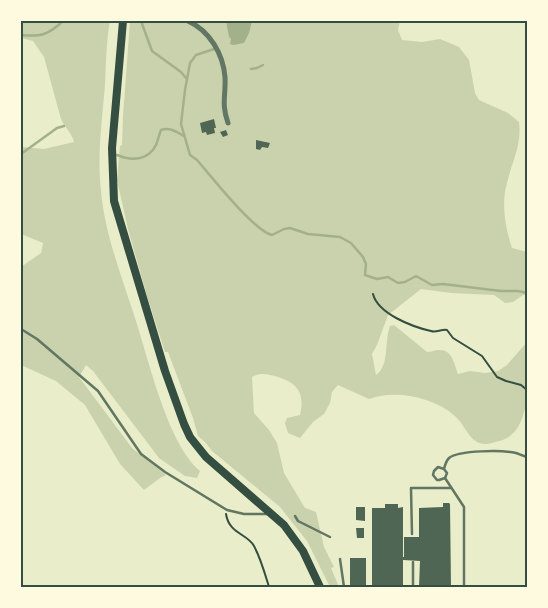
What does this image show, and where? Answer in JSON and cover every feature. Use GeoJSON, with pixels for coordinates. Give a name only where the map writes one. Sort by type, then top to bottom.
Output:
{"type":"FeatureCollection","features":[{"type":"Feature","properties":{"kind":"main road"},"geometry":{"type":"LineString","coordinates":[[124,21],[112,148],[114,201],[165,371],[190,437],[206,457],[284,525],[303,551],[320,587]]}},
{"type":"Feature","properties":{"kind":"street"},"geometry":{"type":"LineString","coordinates":[[188,21],[209,35],[220,58],[225,77],[223,110],[228,123]]}},
{"type":"Feature","properties":{"kind":"lane"},"geometry":{"type":"LineString","coordinates":[[21,329],[44,345],[98,391],[141,454],[165,472],[228,510],[244,514],[273,514]]}},
{"type":"Feature","properties":{"kind":"lane"},"geometry":{"type":"LineString","coordinates":[[464,587],[465,513],[461,501],[445,478],[446,473],[444,469],[448,459],[465,454],[500,451],[516,453],[527,457]]}},
{"type":"Feature","properties":{"kind":"lane"},"geometry":{"type":"LineString","coordinates":[[444,469],[436,468],[433,475],[436,480],[445,478]]}},
{"type":"Feature","properties":{"kind":"lane"},"geometry":{"type":"LineString","coordinates":[[412,534],[411,488],[452,488]]}},
{"type":"Feature","properties":{"kind":"lane"},"geometry":{"type":"LineString","coordinates":[[296,516],[298,521],[330,537]]}},
{"type":"Feature","properties":{"kind":"lane"},"geometry":{"type":"LineString","coordinates":[[340,560],[344,587]]}},
{"type":"Feature","properties":{"kind":"lane"},"geometry":{"type":"LineString","coordinates":[[413,562],[413,587]]}},
{"type":"Feature","properties":{"kind":"path"},"geometry":{"type":"LineString","coordinates":[[373,294],[377,303],[394,317],[431,331],[446,330],[456,340],[482,356],[497,377],[521,385],[527,390]]}},
{"type":"Feature","properties":{"kind":"path"},"geometry":{"type":"LineString","coordinates":[[228,510],[226,514],[230,524],[255,547],[269,587]]}},
{"type":"Feature","properties":{"kind":"shaded area"},"geometry":{"type":"Polygon","coordinates":[[[21,21],[110,21],[100,151],[103,206],[114,252],[159,397],[177,440],[188,458],[200,471],[197,478],[185,476],[159,458],[93,371],[86,365],[79,377],[132,448],[166,475],[144,490],[120,464],[85,405],[56,381],[21,365],[21,267],[41,253],[43,243],[21,234],[21,147],[44,149],[74,142],[61,119],[44,57],[33,41],[21,38],[21,21]]]}},
{"type":"Feature","properties":{"kind":"shaded area"},"geometry":{"type":"Polygon","coordinates":[[[130,21],[400,21],[398,30],[402,40],[422,42],[440,39],[459,47],[469,60],[475,93],[479,100],[508,113],[519,122],[518,146],[505,191],[504,207],[507,232],[512,248],[527,252],[527,295],[523,295],[513,302],[505,303],[494,295],[451,293],[421,289],[388,315],[372,354],[376,375],[380,371],[385,359],[390,326],[394,325],[427,352],[439,350],[447,352],[452,358],[458,374],[470,371],[485,373],[498,371],[507,365],[527,342],[528,384],[524,414],[519,426],[511,436],[491,443],[480,443],[471,437],[455,416],[436,404],[402,395],[379,396],[369,399],[338,385],[332,392],[330,403],[324,414],[313,422],[300,438],[288,433],[285,423],[287,418],[300,415],[301,395],[295,386],[285,379],[271,375],[261,374],[252,377],[254,413],[269,430],[277,443],[284,473],[305,508],[316,512],[324,547],[334,567],[331,568],[339,587],[330,587],[307,541],[280,507],[212,451],[198,436],[168,352],[165,352],[128,229],[117,180],[120,146],[122,145],[130,21]]]}},
{"type":"Feature","properties":{"kind":"shaded area"},"geometry":{"type":"Polygon","coordinates":[[[226,21],[252,21],[244,43],[230,44],[231,39],[226,21]]]}},
{"type":"Feature","properties":{"kind":"building"},"geometry":{"type":"Polygon","coordinates":[[[214,119],[215,133],[207,135],[206,132],[202,133],[200,123],[214,119]]]}},
{"type":"Feature","properties":{"kind":"building"},"geometry":{"type":"Polygon","coordinates":[[[226,130],[228,135],[223,137],[220,132],[226,130]]]}},
{"type":"Feature","properties":{"kind":"building"},"geometry":{"type":"Polygon","coordinates":[[[256,140],[270,143],[268,148],[256,149],[256,140]]]}},
{"type":"Feature","properties":{"kind":"building"},"geometry":{"type":"Polygon","coordinates":[[[443,503],[450,504],[451,587],[419,587],[420,561],[403,560],[403,587],[372,587],[372,508],[385,508],[385,504],[398,504],[398,508],[403,507],[404,557],[404,537],[419,537],[419,508],[443,507],[443,503]]]}},
{"type":"Feature","properties":{"kind":"building"},"geometry":{"type":"Polygon","coordinates":[[[356,507],[365,507],[365,521],[356,520],[356,507]]]}},
{"type":"Feature","properties":{"kind":"building"},"geometry":{"type":"Polygon","coordinates":[[[356,528],[364,528],[364,538],[357,538],[356,528]]]}},
{"type":"Feature","properties":{"kind":"building"},"geometry":{"type":"Polygon","coordinates":[[[350,558],[366,558],[366,587],[350,587],[350,558]]]}},
{"type":"Feature","properties":{"kind":"waterway"},"geometry":{"type":"LineString","coordinates":[[21,35],[34,36],[44,34],[63,21]]}},
{"type":"Feature","properties":{"kind":"waterway"},"geometry":{"type":"LineString","coordinates":[[141,21],[152,51],[181,72],[186,78]]}},
{"type":"Feature","properties":{"kind":"waterway"},"geometry":{"type":"LineString","coordinates":[[214,49],[196,55],[190,63],[181,124],[190,155],[197,160],[222,190],[255,224],[272,235],[290,228],[308,234],[340,237],[351,243],[363,257],[366,264],[365,275],[377,279],[388,277],[398,283],[405,282],[416,276],[432,285],[443,284],[527,293]]}},
{"type":"Feature","properties":{"kind":"waterway"},"geometry":{"type":"LineString","coordinates":[[251,69],[263,65]]}},
{"type":"Feature","properties":{"kind":"waterway"},"geometry":{"type":"LineString","coordinates":[[21,154],[57,128],[64,126]]}},
{"type":"Feature","properties":{"kind":"waterway"},"geometry":{"type":"LineString","coordinates":[[117,155],[133,159],[144,157],[153,150],[161,130],[164,129],[184,136]]}}]}
